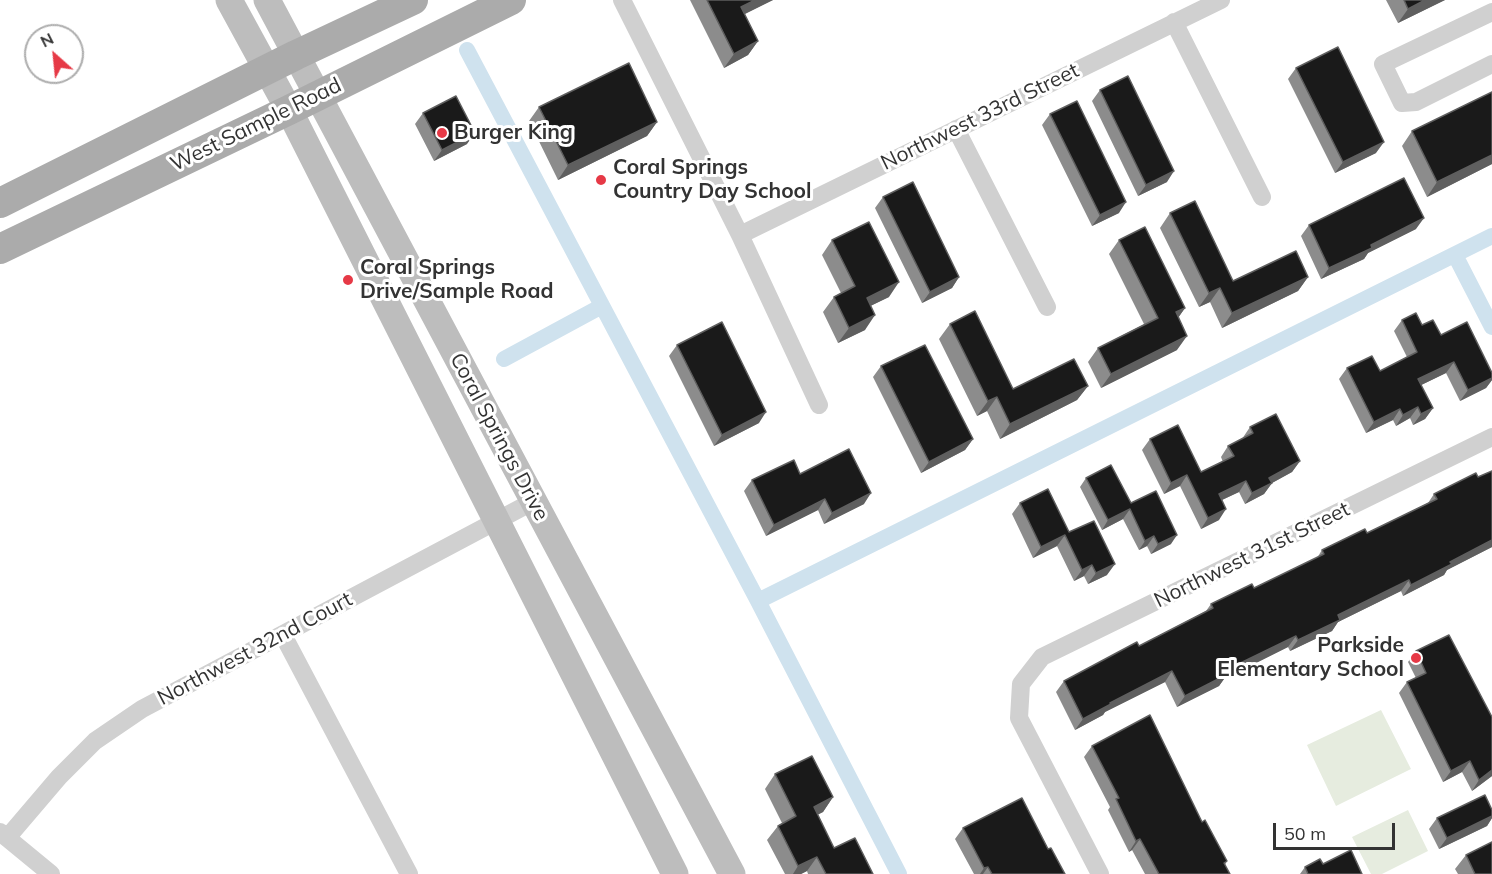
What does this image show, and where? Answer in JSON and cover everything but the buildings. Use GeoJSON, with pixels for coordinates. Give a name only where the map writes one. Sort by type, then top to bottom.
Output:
{"type":"FeatureCollection","features":[{"type":"Feature","properties":{"kind":"main road","name":"Coral Springs Drive"},"geometry":{"type":"LineString","coordinates":[[229,0],[289,110],[675,874]]}},
{"type":"Feature","properties":{"kind":"main road","name":"Coral Springs Drive"},"geometry":{"type":"LineString","coordinates":[[267,0],[732,874]]}},
{"type":"Feature","properties":{"kind":"main road","name":"West Sample Road"},"geometry":{"type":"LineString","coordinates":[[0,202],[296,55],[413,0]]}},
{"type":"Feature","properties":{"kind":"main road","name":"West Sample Road"},"geometry":{"type":"LineString","coordinates":[[0,249],[511,0]]}},
{"type":"Feature","properties":{"kind":"street"},"geometry":{"type":"LineString","coordinates":[[622,0],[740,236],[819,405]]}},
{"type":"Feature","properties":{"kind":"street","name":"Northwest 33rd Street"},"geometry":{"type":"LineString","coordinates":[[740,236],[1221,0]]}},
{"type":"Feature","properties":{"kind":"street"},"geometry":{"type":"LineString","coordinates":[[1492,12],[1383,64],[1402,103],[1416,102],[1492,64]]}},
{"type":"Feature","properties":{"kind":"street"},"geometry":{"type":"LineString","coordinates":[[1174,22],[1262,197]]}},
{"type":"Feature","properties":{"kind":"street"},"geometry":{"type":"LineString","coordinates":[[956,129],[1047,307]]}},
{"type":"Feature","properties":{"kind":"street","name":"Northwest 31st Street"},"geometry":{"type":"LineString","coordinates":[[1100,874],[1018,717],[1021,684],[1042,657],[1492,437]]}},
{"type":"Feature","properties":{"kind":"street","name":"Northwest 32nd Court"},"geometry":{"type":"LineString","coordinates":[[4,835],[95,741],[142,709],[534,501]]}},
{"type":"Feature","properties":{"kind":"street"},"geometry":{"type":"LineString","coordinates":[[283,635],[409,874]]}},
{"type":"Feature","properties":{"kind":"street"},"geometry":{"type":"LineString","coordinates":[[4,835],[51,874]]}},
{"type":"Feature","properties":{"kind":"shaded area"},"geometry":{"type":"Polygon","coordinates":[[[1381,710],[1411,769],[1336,806],[1307,745],[1381,710]]]}},
{"type":"Feature","properties":{"kind":"shaded area"},"geometry":{"type":"Polygon","coordinates":[[[1408,810],[1428,851],[1382,874],[1371,874],[1352,837],[1408,810]]]}},
{"type":"Feature","properties":{"kind":"waterway"},"geometry":{"type":"LineString","coordinates":[[467,50],[758,601],[1492,236]]}},
{"type":"Feature","properties":{"kind":"waterway"},"geometry":{"type":"LineString","coordinates":[[1455,255],[1492,327]]}},
{"type":"Feature","properties":{"kind":"waterway"},"geometry":{"type":"LineString","coordinates":[[504,359],[602,306]]}},
{"type":"Feature","properties":{"kind":"waterway"},"geometry":{"type":"LineString","coordinates":[[758,601],[899,874]]}},
{"type":"Feature","properties":{"kind":"place","name":"Burger King"},"geometry":{"type":"Point","coordinates":[442,133]}},
{"type":"Feature","properties":{"kind":"place","name":"Coral Springs Country Day School"},"geometry":{"type":"Point","coordinates":[601,180]}},
{"type":"Feature","properties":{"kind":"place","name":"Coral Springs Drive/Sample Road"},"geometry":{"type":"Point","coordinates":[348,280]}},
{"type":"Feature","properties":{"kind":"place","name":"Parkside Elementary School"},"geometry":{"type":"Point","coordinates":[1416,658]}}]}
